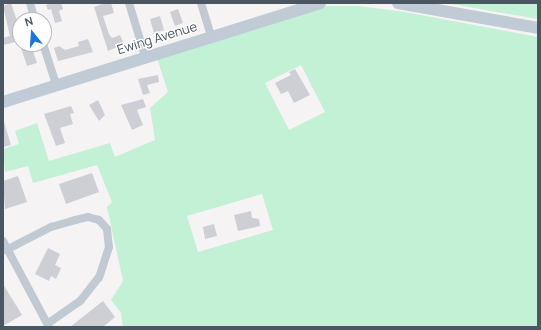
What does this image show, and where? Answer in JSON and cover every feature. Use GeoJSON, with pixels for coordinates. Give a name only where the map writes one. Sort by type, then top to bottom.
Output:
{"type":"FeatureCollection","features":[{"type":"Feature","properties":{"kind":"street"},"geometry":{"type":"LineString","coordinates":[[129,3],[145,56]]}},
{"type":"Feature","properties":{"kind":"street"},"geometry":{"type":"LineString","coordinates":[[201,3],[211,35]]}},
{"type":"Feature","properties":{"kind":"street","name":"Ewing Avenue"},"geometry":{"type":"LineString","coordinates":[[3,102],[211,35],[320,3]]}},
{"type":"Feature","properties":{"kind":"street"},"geometry":{"type":"LineString","coordinates":[[398,3],[538,28]]}},
{"type":"Feature","properties":{"kind":"street"},"geometry":{"type":"LineString","coordinates":[[46,52],[56,84]]}},
{"type":"Feature","properties":{"kind":"street"},"geometry":{"type":"LineString","coordinates":[[3,242],[6,250],[49,325],[80,301],[99,277],[109,247],[107,229],[99,220],[88,217],[51,228],[6,250]]}},
{"type":"Feature","properties":{"kind":"green space"},"geometry":{"type":"Polygon","coordinates":[[[446,3],[538,3],[538,19],[446,3]]]}},
{"type":"Feature","properties":{"kind":"green space"},"geometry":{"type":"Polygon","coordinates":[[[326,6],[359,6],[405,12],[538,37],[538,327],[123,327],[121,313],[111,300],[123,281],[107,207],[112,202],[97,165],[33,183],[28,166],[5,172],[3,149],[19,144],[15,131],[37,123],[49,161],[110,143],[115,157],[155,140],[150,108],[168,92],[157,58],[326,6]],[[301,65],[265,83],[289,130],[325,112],[301,65]],[[262,194],[187,216],[198,252],[273,230],[262,194]]]}},
{"type":"Feature","properties":{"kind":"building"},"geometry":{"type":"Polygon","coordinates":[[[11,3],[14,12],[12,12],[12,43],[3,45],[3,38],[10,36],[3,6],[11,3]]]}},
{"type":"Feature","properties":{"kind":"building"},"geometry":{"type":"Polygon","coordinates":[[[61,3],[63,9],[59,11],[62,21],[55,23],[51,9],[48,10],[46,5],[61,3]]]}},
{"type":"Feature","properties":{"kind":"building"},"geometry":{"type":"Polygon","coordinates":[[[105,3],[111,3],[114,13],[103,16],[109,34],[112,38],[120,35],[124,44],[108,51],[94,7],[105,3]]]}},
{"type":"Feature","properties":{"kind":"building"},"geometry":{"type":"Polygon","coordinates":[[[178,9],[183,23],[175,26],[170,12],[178,9]]]}},
{"type":"Feature","properties":{"kind":"building"},"geometry":{"type":"Polygon","coordinates":[[[160,16],[164,30],[154,33],[150,19],[160,16]]]}},
{"type":"Feature","properties":{"kind":"building"},"geometry":{"type":"Polygon","coordinates":[[[88,39],[93,52],[58,61],[54,48],[59,46],[65,50],[79,46],[78,42],[88,39]]]}},
{"type":"Feature","properties":{"kind":"building"},"geometry":{"type":"Polygon","coordinates":[[[22,52],[33,52],[37,63],[27,66],[22,52]]]}},
{"type":"Feature","properties":{"kind":"building"},"geometry":{"type":"Polygon","coordinates":[[[295,69],[310,95],[294,103],[288,91],[281,94],[275,83],[291,75],[289,72],[295,69]]]}},
{"type":"Feature","properties":{"kind":"building"},"geometry":{"type":"Polygon","coordinates":[[[158,75],[159,82],[147,85],[150,93],[143,95],[138,79],[158,75]]]}},
{"type":"Feature","properties":{"kind":"building"},"geometry":{"type":"Polygon","coordinates":[[[143,99],[146,107],[137,110],[143,125],[132,130],[121,105],[143,99]]]}},
{"type":"Feature","properties":{"kind":"building"},"geometry":{"type":"Polygon","coordinates":[[[98,100],[105,115],[99,121],[89,105],[98,100]]]}},
{"type":"Feature","properties":{"kind":"building"},"geometry":{"type":"Polygon","coordinates":[[[71,106],[74,113],[70,114],[73,124],[60,128],[65,143],[56,146],[44,114],[71,106]]]}},
{"type":"Feature","properties":{"kind":"building"},"geometry":{"type":"Polygon","coordinates":[[[4,122],[11,145],[3,147],[3,123],[4,122]]]}},
{"type":"Feature","properties":{"kind":"building"},"geometry":{"type":"Polygon","coordinates":[[[92,173],[99,192],[66,204],[59,184],[92,173]]]}},
{"type":"Feature","properties":{"kind":"building"},"geometry":{"type":"Polygon","coordinates":[[[18,176],[27,202],[5,209],[3,181],[18,176]]]}},
{"type":"Feature","properties":{"kind":"building"},"geometry":{"type":"Polygon","coordinates":[[[251,211],[252,218],[259,219],[260,226],[238,231],[234,215],[251,211]]]}},
{"type":"Feature","properties":{"kind":"building"},"geometry":{"type":"Polygon","coordinates":[[[214,224],[217,236],[205,239],[203,227],[214,224]]]}},
{"type":"Feature","properties":{"kind":"building"},"geometry":{"type":"Polygon","coordinates":[[[48,248],[60,254],[55,265],[61,268],[56,279],[51,276],[49,281],[35,274],[48,248]]]}},
{"type":"Feature","properties":{"kind":"building"},"geometry":{"type":"Polygon","coordinates":[[[3,284],[22,315],[3,326],[3,284]]]}},
{"type":"Feature","properties":{"kind":"building"},"geometry":{"type":"Polygon","coordinates":[[[103,301],[115,317],[103,327],[70,327],[103,301]]]}}]}
